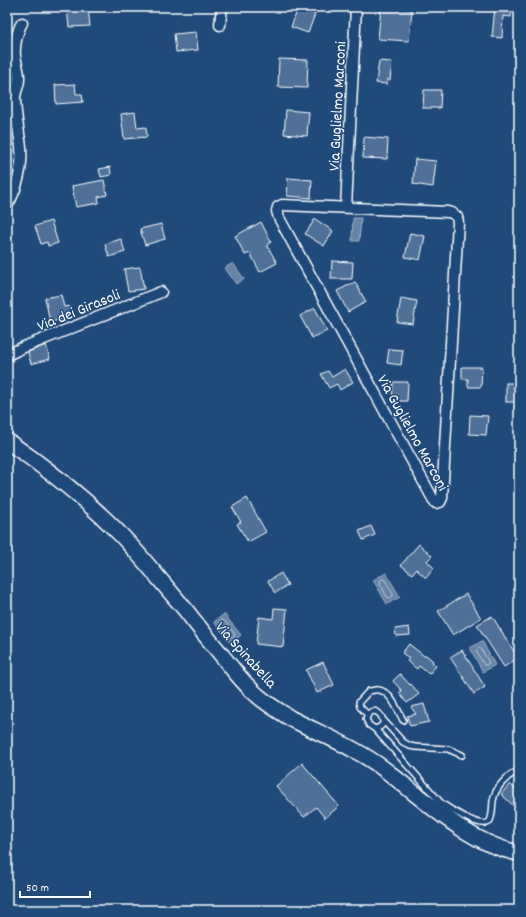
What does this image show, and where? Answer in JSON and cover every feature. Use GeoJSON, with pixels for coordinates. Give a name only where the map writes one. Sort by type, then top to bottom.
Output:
{"type":"FeatureCollection","features":[{"type":"Feature","properties":{"kind":"street"},"geometry":{"type":"LineString","coordinates":[[220,25],[222,7]]}},
{"type":"Feature","properties":{"kind":"street","name":"Via Guglielmo Marconi"},"geometry":{"type":"LineString","coordinates":[[346,207],[356,7]]}},
{"type":"Feature","properties":{"kind":"street"},"geometry":{"type":"LineString","coordinates":[[7,206],[12,198],[20,171],[21,149],[15,97],[20,78],[15,55],[17,34],[22,24]]}},
{"type":"Feature","properties":{"kind":"street","name":"Via Guglielmo Marconi"},"geometry":{"type":"LineString","coordinates":[[284,205],[346,207],[448,212],[454,214],[457,218],[442,498],[439,503],[434,501],[429,492],[279,218],[277,211],[278,207],[284,205]]}},
{"type":"Feature","properties":{"kind":"street","name":"Via dei Girasoli"},"geometry":{"type":"LineString","coordinates":[[7,355],[161,292]]}},
{"type":"Feature","properties":{"kind":"street","name":"Via Spinabella"},"geometry":{"type":"LineString","coordinates":[[7,441],[56,476],[121,535],[239,677],[258,696],[276,709],[299,722],[370,759],[439,806],[457,825],[482,840],[501,848],[519,853]]}},
{"type":"Feature","properties":{"kind":"lane"},"geometry":{"type":"LineString","coordinates":[[367,714],[360,707],[359,702],[369,691],[379,690],[391,698],[403,720]]}},
{"type":"Feature","properties":{"kind":"lane"},"geometry":{"type":"LineString","coordinates":[[367,714],[372,711],[377,712],[403,742],[410,746],[448,749],[462,755]]}},
{"type":"Feature","properties":{"kind":"lane"},"geometry":{"type":"LineString","coordinates":[[367,714],[366,719],[369,725],[375,728],[439,806],[480,823],[487,823],[491,818],[494,798],[497,790],[505,780],[519,772]]}},
{"type":"Feature","properties":{"kind":"lane"},"geometry":{"type":"LineString","coordinates":[[375,728],[380,727],[383,724],[383,720]]}},
{"type":"Feature","properties":{"kind":"water"},"geometry":{"type":"Polygon","coordinates":[[[353,218],[361,218],[359,241],[352,241],[353,218]]]}},
{"type":"Feature","properties":{"kind":"water"},"geometry":{"type":"Polygon","coordinates":[[[233,263],[244,279],[236,284],[225,268],[233,263]]]}},
{"type":"Feature","properties":{"kind":"water"},"geometry":{"type":"Polygon","coordinates":[[[386,573],[400,597],[387,604],[373,580],[386,573]]]}},
{"type":"Feature","properties":{"kind":"water"},"geometry":{"type":"Polygon","coordinates":[[[224,614],[241,635],[231,644],[214,622],[224,614]]]}},
{"type":"Feature","properties":{"kind":"water"},"geometry":{"type":"Polygon","coordinates":[[[482,641],[495,665],[483,672],[470,648],[482,641]]]}},
{"type":"Feature","properties":{"kind":"building"},"geometry":{"type":"Polygon","coordinates":[[[381,7],[412,10],[409,41],[378,39],[381,7]]]}},
{"type":"Feature","properties":{"kind":"building"},"geometry":{"type":"Polygon","coordinates":[[[495,7],[512,7],[511,17],[503,16],[502,38],[492,37],[495,7]]]}},
{"type":"Feature","properties":{"kind":"building"},"geometry":{"type":"Polygon","coordinates":[[[88,8],[90,26],[69,27],[67,9],[88,8]]]}},
{"type":"Feature","properties":{"kind":"building"},"geometry":{"type":"Polygon","coordinates":[[[298,8],[315,14],[308,33],[291,27],[298,8]]]}},
{"type":"Feature","properties":{"kind":"building"},"geometry":{"type":"Polygon","coordinates":[[[196,32],[198,50],[176,52],[174,34],[196,32]]]}},
{"type":"Feature","properties":{"kind":"building"},"geometry":{"type":"Polygon","coordinates":[[[279,59],[308,60],[307,88],[278,87],[279,59]]]}},
{"type":"Feature","properties":{"kind":"building"},"geometry":{"type":"Polygon","coordinates":[[[379,61],[392,62],[390,80],[387,80],[387,84],[376,83],[379,61]]]}},
{"type":"Feature","properties":{"kind":"building"},"geometry":{"type":"Polygon","coordinates":[[[75,84],[76,94],[82,94],[83,102],[56,104],[55,85],[75,84]]]}},
{"type":"Feature","properties":{"kind":"building"},"geometry":{"type":"Polygon","coordinates":[[[424,90],[441,90],[440,108],[423,108],[424,90]]]}},
{"type":"Feature","properties":{"kind":"building"},"geometry":{"type":"Polygon","coordinates":[[[286,110],[309,112],[307,136],[284,134],[286,110]]]}},
{"type":"Feature","properties":{"kind":"building"},"geometry":{"type":"Polygon","coordinates":[[[135,112],[137,128],[146,127],[147,137],[124,139],[121,114],[135,112]]]}},
{"type":"Feature","properties":{"kind":"building"},"geometry":{"type":"Polygon","coordinates":[[[364,137],[388,139],[387,159],[363,158],[364,137]]]}},
{"type":"Feature","properties":{"kind":"building"},"geometry":{"type":"Polygon","coordinates":[[[415,159],[436,161],[433,187],[413,184],[415,159]]]}},
{"type":"Feature","properties":{"kind":"building"},"geometry":{"type":"Polygon","coordinates":[[[110,167],[111,175],[101,177],[99,169],[110,167]]]}},
{"type":"Feature","properties":{"kind":"building"},"geometry":{"type":"Polygon","coordinates":[[[288,178],[312,180],[311,198],[287,196],[288,178]]]}},
{"type":"Feature","properties":{"kind":"building"},"geometry":{"type":"Polygon","coordinates":[[[104,180],[107,195],[98,197],[99,203],[76,207],[72,186],[104,180]]]}},
{"type":"Feature","properties":{"kind":"building"},"geometry":{"type":"Polygon","coordinates":[[[315,219],[333,231],[324,246],[305,234],[315,219]]]}},
{"type":"Feature","properties":{"kind":"building"},"geometry":{"type":"Polygon","coordinates":[[[51,221],[58,243],[48,246],[47,242],[41,244],[35,226],[51,221]]]}},
{"type":"Feature","properties":{"kind":"building"},"geometry":{"type":"Polygon","coordinates":[[[261,222],[271,242],[267,245],[277,263],[260,272],[250,253],[245,255],[235,236],[261,222]]]}},
{"type":"Feature","properties":{"kind":"building"},"geometry":{"type":"Polygon","coordinates":[[[161,224],[165,239],[145,245],[140,229],[161,224]]]}},
{"type":"Feature","properties":{"kind":"building"},"geometry":{"type":"Polygon","coordinates":[[[410,233],[425,236],[420,260],[405,257],[410,233]]]}},
{"type":"Feature","properties":{"kind":"building"},"geometry":{"type":"Polygon","coordinates":[[[121,239],[125,252],[109,257],[105,244],[121,239]]]}},
{"type":"Feature","properties":{"kind":"building"},"geometry":{"type":"Polygon","coordinates":[[[332,261],[353,262],[352,279],[331,279],[332,261]]]}},
{"type":"Feature","properties":{"kind":"building"},"geometry":{"type":"Polygon","coordinates":[[[140,267],[144,289],[128,291],[124,269],[140,267]]]}},
{"type":"Feature","properties":{"kind":"building"},"geometry":{"type":"Polygon","coordinates":[[[355,282],[366,302],[348,312],[337,291],[355,282]]]}},
{"type":"Feature","properties":{"kind":"building"},"geometry":{"type":"Polygon","coordinates":[[[61,295],[64,307],[69,306],[71,314],[64,316],[65,319],[50,322],[45,298],[61,295]]]}},
{"type":"Feature","properties":{"kind":"building"},"geometry":{"type":"Polygon","coordinates":[[[401,298],[417,301],[413,324],[397,322],[401,298]]]}},
{"type":"Feature","properties":{"kind":"building"},"geometry":{"type":"Polygon","coordinates":[[[315,308],[327,331],[312,338],[300,316],[315,308]]]}},
{"type":"Feature","properties":{"kind":"building"},"geometry":{"type":"Polygon","coordinates":[[[46,345],[50,359],[31,364],[28,352],[46,345]]]}},
{"type":"Feature","properties":{"kind":"building"},"geometry":{"type":"Polygon","coordinates":[[[389,349],[403,350],[401,365],[387,363],[389,349]]]}},
{"type":"Feature","properties":{"kind":"building"},"geometry":{"type":"Polygon","coordinates":[[[462,367],[482,367],[481,387],[468,387],[468,379],[462,379],[462,367]]]}},
{"type":"Feature","properties":{"kind":"building"},"geometry":{"type":"Polygon","coordinates":[[[345,369],[353,382],[340,390],[337,384],[329,388],[321,374],[328,371],[332,377],[345,369]]]}},
{"type":"Feature","properties":{"kind":"building"},"geometry":{"type":"Polygon","coordinates":[[[393,382],[408,382],[407,401],[392,401],[393,382]]]}},
{"type":"Feature","properties":{"kind":"building"},"geometry":{"type":"Polygon","coordinates":[[[506,383],[519,383],[519,402],[506,402],[506,383]]]}},
{"type":"Feature","properties":{"kind":"building"},"geometry":{"type":"Polygon","coordinates":[[[470,415],[488,416],[486,435],[469,434],[470,415]]]}},
{"type":"Feature","properties":{"kind":"building"},"geometry":{"type":"Polygon","coordinates":[[[247,498],[266,532],[248,542],[237,524],[241,522],[232,507],[247,498]]]}},
{"type":"Feature","properties":{"kind":"building"},"geometry":{"type":"Polygon","coordinates":[[[371,526],[375,535],[363,540],[359,531],[371,526]]]}},
{"type":"Feature","properties":{"kind":"building"},"geometry":{"type":"Polygon","coordinates":[[[419,544],[432,556],[427,561],[434,568],[426,578],[416,569],[412,574],[401,565],[419,544]]]}},
{"type":"Feature","properties":{"kind":"building"},"geometry":{"type":"Polygon","coordinates":[[[281,573],[288,585],[275,593],[268,581],[281,573]]]}},
{"type":"Feature","properties":{"kind":"building"},"geometry":{"type":"Polygon","coordinates":[[[466,594],[481,618],[453,635],[438,611],[466,594]]]}},
{"type":"Feature","properties":{"kind":"building"},"geometry":{"type":"Polygon","coordinates":[[[274,608],[287,609],[283,647],[256,644],[259,617],[273,619],[274,608]]]}},
{"type":"Feature","properties":{"kind":"building"},"geometry":{"type":"Polygon","coordinates":[[[492,616],[518,658],[504,667],[477,625],[492,616]]]}},
{"type":"Feature","properties":{"kind":"building"},"geometry":{"type":"Polygon","coordinates":[[[409,627],[410,635],[396,636],[395,629],[409,627]]]}},
{"type":"Feature","properties":{"kind":"building"},"geometry":{"type":"Polygon","coordinates":[[[409,644],[433,661],[432,662],[436,666],[429,674],[419,666],[417,669],[407,661],[409,658],[402,653],[409,644]]]}},
{"type":"Feature","properties":{"kind":"building"},"geometry":{"type":"Polygon","coordinates":[[[462,650],[485,687],[474,694],[450,657],[462,650]]]}},
{"type":"Feature","properties":{"kind":"building"},"geometry":{"type":"Polygon","coordinates":[[[323,662],[334,685],[317,693],[306,670],[323,662]]]}},
{"type":"Feature","properties":{"kind":"building"},"geometry":{"type":"Polygon","coordinates":[[[400,674],[419,694],[407,703],[399,693],[402,691],[393,681],[400,674]]]}},
{"type":"Feature","properties":{"kind":"building"},"geometry":{"type":"Polygon","coordinates":[[[424,704],[429,722],[410,726],[407,716],[416,714],[411,707],[424,704]]]}},
{"type":"Feature","properties":{"kind":"building"},"geometry":{"type":"Polygon","coordinates":[[[302,763],[339,806],[325,818],[316,807],[304,817],[276,786],[302,763]]]}},
{"type":"Feature","properties":{"kind":"building"},"geometry":{"type":"Polygon","coordinates":[[[510,784],[515,789],[519,785],[519,811],[501,794],[510,784]]]}}]}
